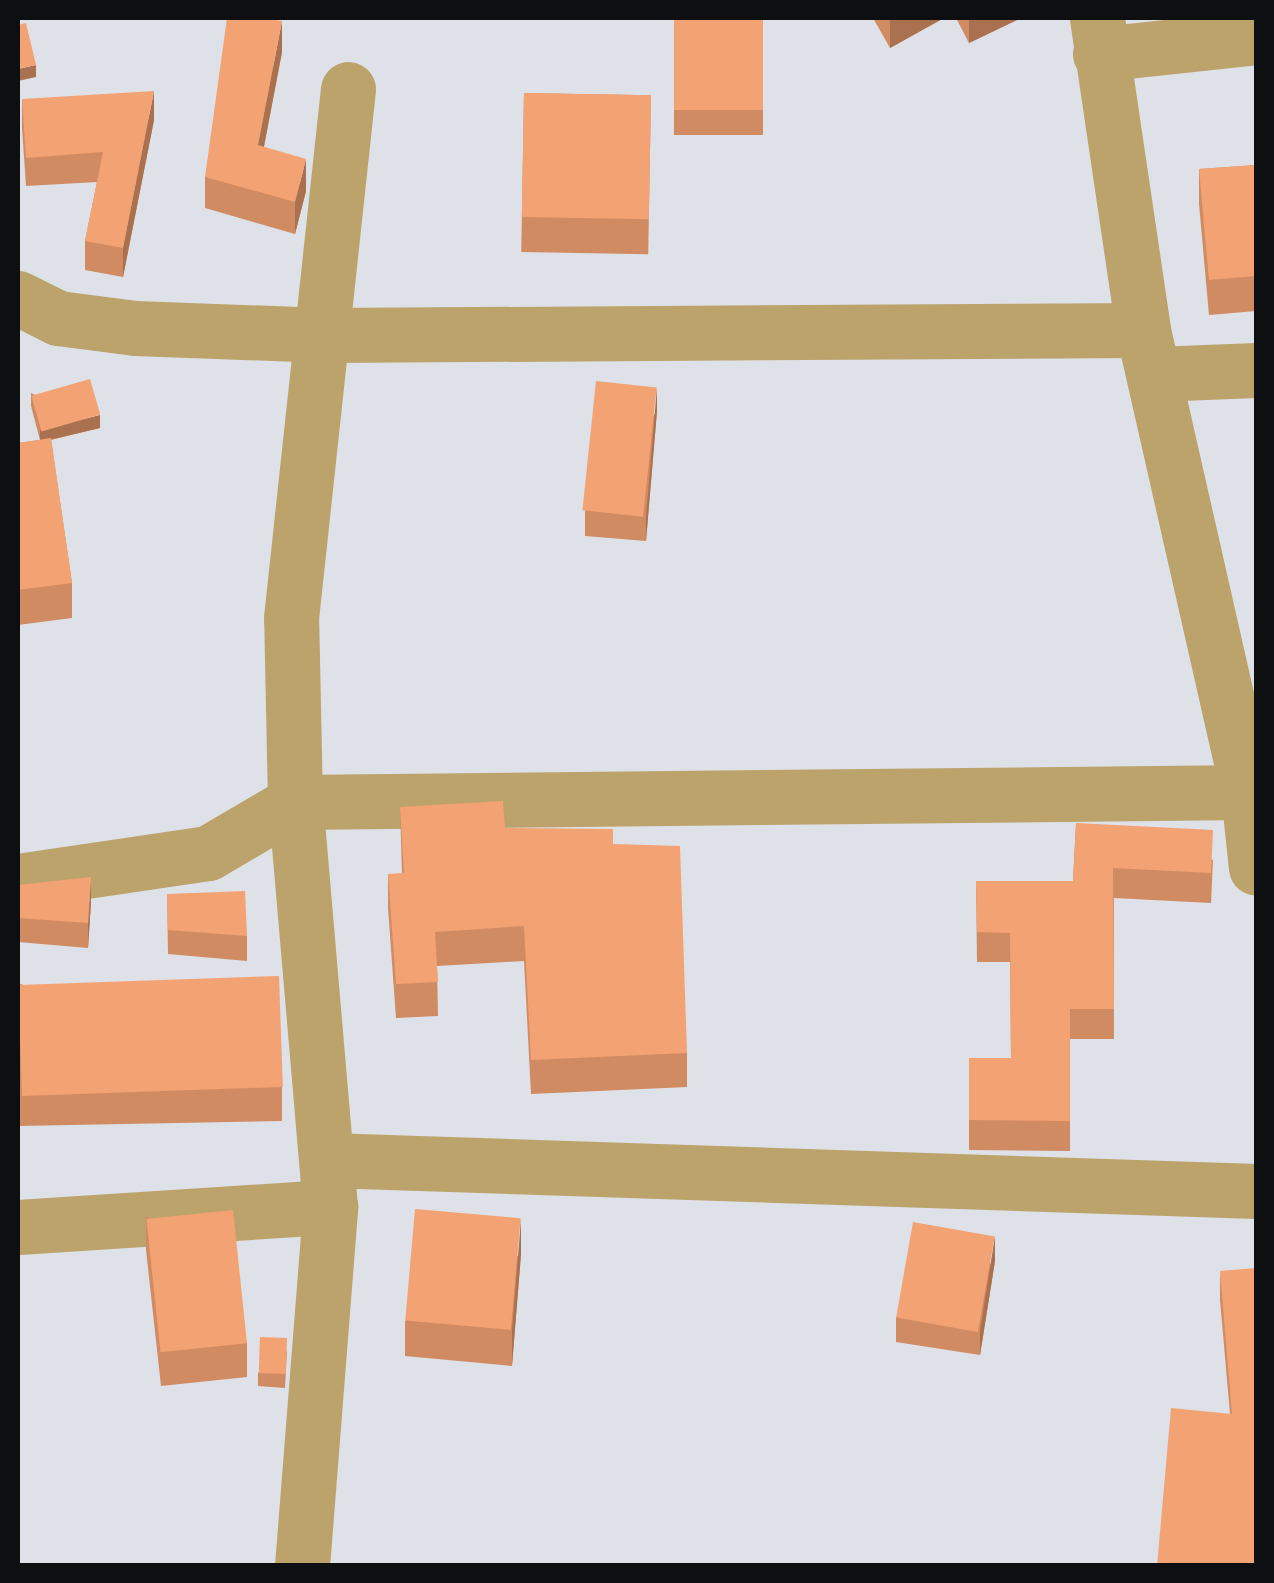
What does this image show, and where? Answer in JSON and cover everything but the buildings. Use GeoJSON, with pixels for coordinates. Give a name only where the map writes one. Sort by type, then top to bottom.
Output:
{"type":"FeatureCollection","features":[{"type":"Feature","properties":{"kind":"street"},"geometry":{"type":"LineString","coordinates":[[1256,37],[1098,36],[1149,352],[1248,792],[1256,868]]}},
{"type":"Feature","properties":{"kind":"street"},"geometry":{"type":"LineString","coordinates":[[302,1566],[329,1184],[296,802],[291,618],[348,90]]}},
{"type":"Feature","properties":{"kind":"street"},"geometry":{"type":"LineString","coordinates":[[18,298],[58,318],[135,328],[1149,352],[1256,370]]}},
{"type":"Feature","properties":{"kind":"street"},"geometry":{"type":"LineString","coordinates":[[18,881],[208,853],[296,802],[1248,792]]}},
{"type":"Feature","properties":{"kind":"street"},"geometry":{"type":"LineString","coordinates":[[18,1227],[329,1184],[1256,1191]]}}]}
